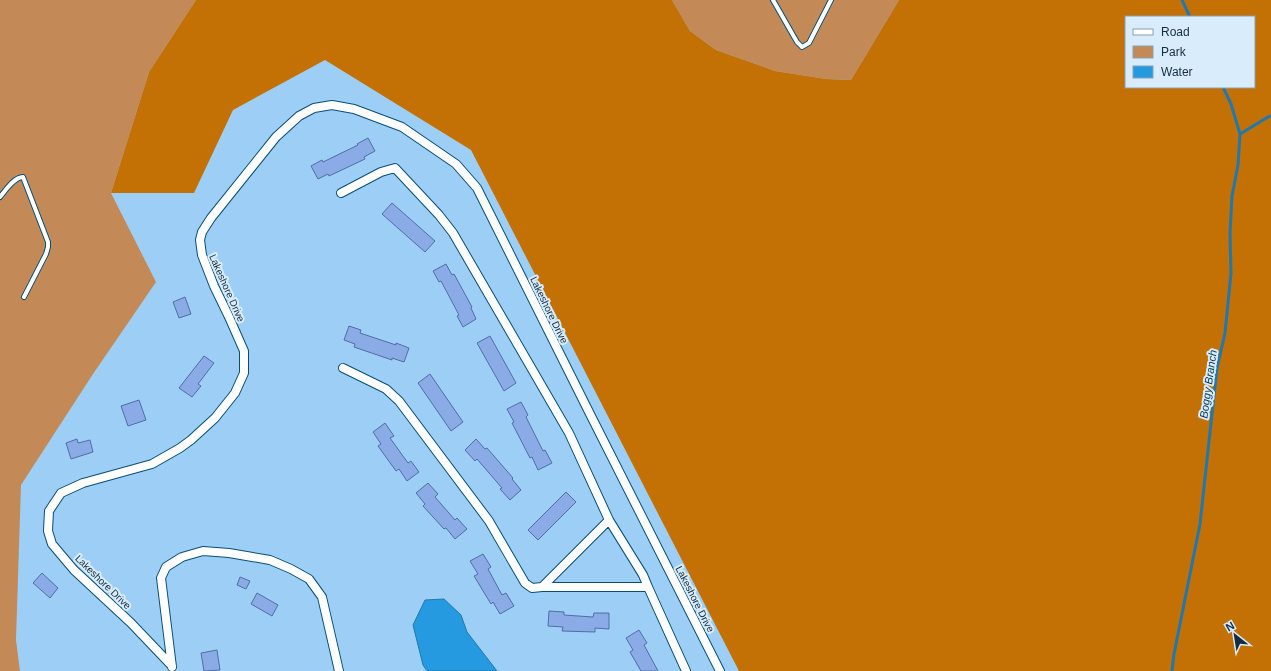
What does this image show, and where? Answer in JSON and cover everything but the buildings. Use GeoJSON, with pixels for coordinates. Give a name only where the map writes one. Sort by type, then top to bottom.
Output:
{"type":"FeatureCollection","features":[{"type":"Feature","properties":{"kind":"street","name":"Lakeshore Drive"},"geometry":{"type":"LineString","coordinates":[[172,669],[131,623],[74,570],[52,544],[48,531],[49,511],[61,493],[83,483],[152,464],[180,448],[215,418],[235,393],[244,373],[244,351],[214,286],[202,255],[200,240],[202,232],[211,218],[276,137],[299,116],[314,108],[332,105],[354,109],[402,127],[456,164],[477,188],[720,671]]}},
{"type":"Feature","properties":{"kind":"street"},"geometry":{"type":"LineString","coordinates":[[341,193],[381,172],[395,168],[439,214],[453,233],[569,433],[609,520],[643,575],[686,671]]}},
{"type":"Feature","properties":{"kind":"street"},"geometry":{"type":"LineString","coordinates":[[343,368],[386,389],[399,401],[489,521],[525,583],[532,588],[648,588]]}},
{"type":"Feature","properties":{"kind":"street"},"geometry":{"type":"LineString","coordinates":[[542,587],[609,520]]}},
{"type":"Feature","properties":{"kind":"street","name":"Lakeshore Drive"},"geometry":{"type":"LineString","coordinates":[[172,669],[161,578],[166,567],[182,557],[203,551],[228,553],[270,560],[309,579],[322,597],[338,671]]}},
{"type":"Feature","properties":{"kind":"lane"},"geometry":{"type":"LineString","coordinates":[[773,0],[797,42],[802,47],[809,43],[831,0]]}},
{"type":"Feature","properties":{"kind":"lane"},"geometry":{"type":"LineString","coordinates":[[0,197],[15,180],[19,177],[23,177],[48,242],[46,254],[24,297]]}},
{"type":"Feature","properties":{"kind":"green space"},"geometry":{"type":"Polygon","coordinates":[[[0,0],[196,0],[149,72],[111,193],[156,282],[93,374],[21,485],[16,640],[20,671],[0,671],[0,0]]]}},
{"type":"Feature","properties":{"kind":"green space"},"geometry":{"type":"Polygon","coordinates":[[[672,0],[899,0],[851,80],[826,79],[775,71],[716,50],[690,31],[672,0]]]}},
{"type":"Feature","properties":{"kind":"shaded area"},"geometry":{"type":"Polygon","coordinates":[[[196,0],[672,0],[690,31],[716,50],[775,71],[826,79],[851,80],[899,0],[1271,0],[1271,671],[739,671],[471,150],[325,60],[233,110],[194,193],[111,193],[149,72],[196,0]]]}},
{"type":"Feature","properties":{"kind":"water"},"geometry":{"type":"Polygon","coordinates":[[[444,599],[461,615],[467,632],[497,671],[427,671],[423,665],[413,625],[425,600],[444,599]]]}},
{"type":"Feature","properties":{"kind":"waterway"},"geometry":{"type":"LineString","coordinates":[[1182,0],[1190,16]]}},
{"type":"Feature","properties":{"kind":"waterway","name":"Boggy Branch"},"geometry":{"type":"LineString","coordinates":[[1172,671],[1174,654],[1200,524],[1217,368],[1225,333],[1231,273],[1230,233],[1232,196],[1238,165],[1240,134],[1231,104],[1223,88]]}},
{"type":"Feature","properties":{"kind":"waterway","name":"Boggy Branch"},"geometry":{"type":"LineString","coordinates":[[1240,134],[1271,116]]}}]}
